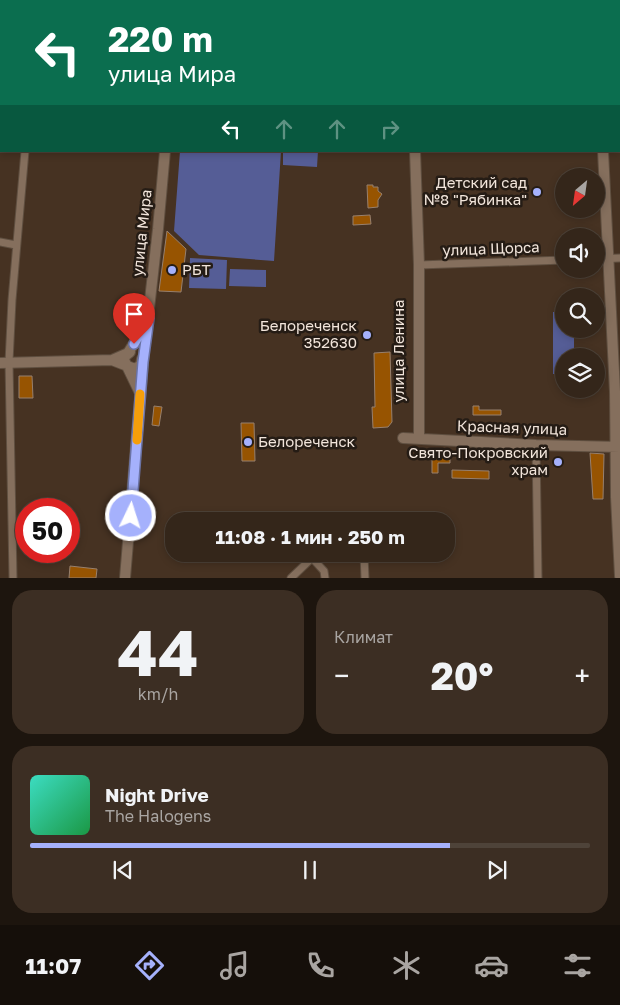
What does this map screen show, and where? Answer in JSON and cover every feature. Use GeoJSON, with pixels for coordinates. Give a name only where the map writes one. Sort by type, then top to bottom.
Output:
{"type":"FeatureCollection","features":[{"type":"Feature","properties":{"kind":"street"},"geometry":{"type":"LineString","coordinates":[[13,578],[4,362],[25,152]]}},
{"type":"Feature","properties":{"kind":"street","name":"улица Мира"},"geometry":{"type":"LineString","coordinates":[[125,578],[140,392],[165,152]]}},
{"type":"Feature","properties":{"kind":"street","name":"улица Ленина"},"geometry":{"type":"LineString","coordinates":[[412,438],[419,265],[415,152]]}},
{"type":"Feature","properties":{"kind":"street"},"geometry":{"type":"LineString","coordinates":[[603,152],[618,447],[616,497],[620,576]]}},
{"type":"Feature","properties":{"kind":"street"},"geometry":{"type":"LineString","coordinates":[[0,242],[16,245]]}},
{"type":"Feature","properties":{"kind":"street"},"geometry":{"type":"LineString","coordinates":[[605,258],[620,258]]}},
{"type":"Feature","properties":{"kind":"street","name":"улица Щорса"},"geometry":{"type":"LineString","coordinates":[[419,265],[555,260]]}},
{"type":"Feature","properties":{"kind":"street","name":"улица Мира"},"geometry":{"type":"LineString","coordinates":[[128,353],[149,318]]}},
{"type":"Feature","properties":{"kind":"street"},"geometry":{"type":"LineString","coordinates":[[4,362],[112,360],[128,353],[137,352],[140,354],[143,362],[139,368],[128,368],[112,360]]}},
{"type":"Feature","properties":{"kind":"street"},"geometry":{"type":"LineString","coordinates":[[128,353],[124,360],[140,392]]}},
{"type":"Feature","properties":{"kind":"street","name":"Красная улица"},"geometry":{"type":"LineString","coordinates":[[412,438],[536,445],[618,447]]}},
{"type":"Feature","properties":{"kind":"street"},"geometry":{"type":"LineString","coordinates":[[536,445],[538,578]]}},
{"type":"Feature","properties":{"kind":"street"},"geometry":{"type":"LineString","coordinates":[[291,578],[312,558],[324,571],[325,578]]}},
{"type":"Feature","properties":{"kind":"street"},"geometry":{"type":"LineString","coordinates":[[364,562],[365,578]]}},
{"type":"Feature","properties":{"kind":"shaded area"},"geometry":{"type":"Polygon","coordinates":[[[180,152],[281,152],[274,261],[199,255],[174,231],[180,152]]]}},
{"type":"Feature","properties":{"kind":"shaded area"},"geometry":{"type":"Polygon","coordinates":[[[283,152],[318,152],[317,167],[283,165],[283,152]]]}},
{"type":"Feature","properties":{"kind":"shaded area"},"geometry":{"type":"Polygon","coordinates":[[[190,258],[227,260],[226,289],[189,288],[190,258]]]}},
{"type":"Feature","properties":{"kind":"shaded area"},"geometry":{"type":"Polygon","coordinates":[[[230,269],[266,270],[266,287],[229,286],[230,269]]]}},
{"type":"Feature","properties":{"kind":"shaded area"},"geometry":{"type":"Polygon","coordinates":[[[553,312],[555,312],[555,338],[574,338],[574,348],[555,348],[555,374],[553,374],[553,312]]]}},
{"type":"Feature","properties":{"kind":"building"},"geometry":{"type":"Polygon","coordinates":[[[367,185],[378,187],[378,191],[382,194],[378,200],[378,207],[368,208],[367,185]]]}},
{"type":"Feature","properties":{"kind":"building"},"geometry":{"type":"Polygon","coordinates":[[[370,215],[371,224],[353,225],[353,216],[370,215]]]}},
{"type":"Feature","properties":{"kind":"building","name":"РБТ"},"geometry":{"type":"Polygon","coordinates":[[[167,231],[186,249],[181,292],[159,291],[167,231]]]}},
{"type":"Feature","properties":{"kind":"building"},"geometry":{"type":"Polygon","coordinates":[[[390,352],[392,422],[388,427],[373,428],[372,407],[375,407],[374,353],[390,352]]]}},
{"type":"Feature","properties":{"kind":"building"},"geometry":{"type":"Polygon","coordinates":[[[19,376],[32,376],[33,398],[19,398],[19,376]]]}},
{"type":"Feature","properties":{"kind":"building"},"geometry":{"type":"Polygon","coordinates":[[[154,406],[162,407],[159,426],[152,425],[154,406]]]}},
{"type":"Feature","properties":{"kind":"building"},"geometry":{"type":"Polygon","coordinates":[[[473,406],[479,406],[479,410],[501,410],[501,415],[473,415],[473,406]]]}},
{"type":"Feature","properties":{"kind":"building","name":"Белореченск"},"geometry":{"type":"Polygon","coordinates":[[[241,423],[254,423],[255,461],[242,461],[241,423]]]}},
{"type":"Feature","properties":{"kind":"building"},"geometry":{"type":"Polygon","coordinates":[[[590,453],[604,454],[603,499],[593,499],[590,453]]]}},
{"type":"Feature","properties":{"kind":"building"},"geometry":{"type":"Polygon","coordinates":[[[432,454],[450,454],[450,463],[438,463],[438,473],[432,473],[432,454]]]}},
{"type":"Feature","properties":{"kind":"building"},"geometry":{"type":"Polygon","coordinates":[[[452,470],[489,471],[489,479],[452,478],[452,470]]]}},
{"type":"Feature","properties":{"kind":"building"},"geometry":{"type":"Polygon","coordinates":[[[70,566],[97,569],[96,578],[69,578],[70,566]]]}},
{"type":"Feature","properties":{"kind":"slow traffic"},"geometry":{"type":"LineString","coordinates":[[137,440],[140,394]]}},
{"type":"Feature","properties":{"kind":"place","name":"Детский сад №8 \"Рябинка\""},"geometry":{"type":"Point","coordinates":[537,192]}},
{"type":"Feature","properties":{"kind":"place","name":"РБТ"},"geometry":{"type":"Point","coordinates":[172,270]}},
{"type":"Feature","properties":{"kind":"place","name":"Белореченск 352630"},"geometry":{"type":"Point","coordinates":[367,335]}},
{"type":"Feature","properties":{"kind":"place","name":"Белореченск"},"geometry":{"type":"Point","coordinates":[248,442]}},
{"type":"Feature","properties":{"kind":"place","name":"Свято-Покровский храм"},"geometry":{"type":"Point","coordinates":[558,462]}},
{"type":"Feature","properties":{"kind":"route"},"geometry":{"type":"LineString","coordinates":[[131,516],[143,362],[149,318],[134,344]]}}]}
